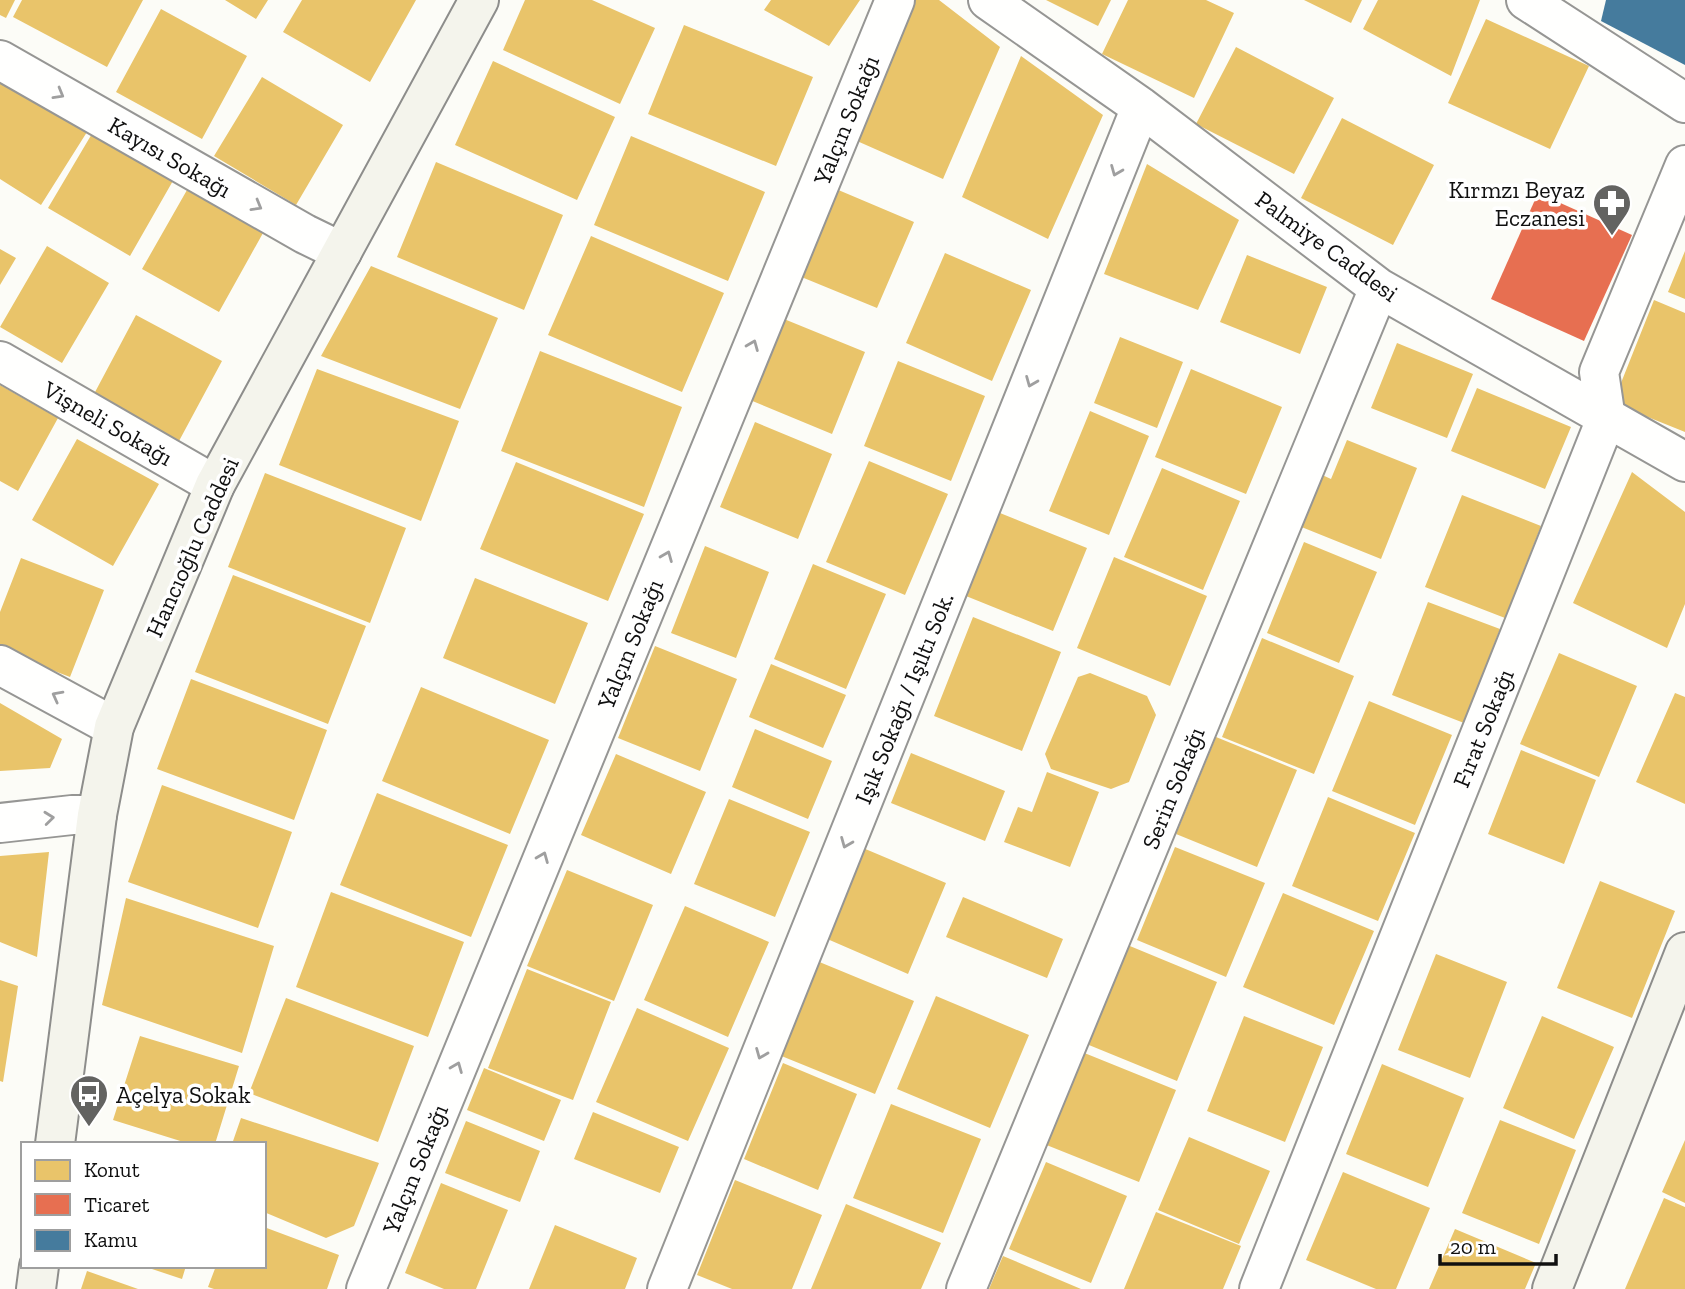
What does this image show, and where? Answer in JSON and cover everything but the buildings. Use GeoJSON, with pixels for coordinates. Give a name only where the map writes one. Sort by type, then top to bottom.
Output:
{"type":"FeatureCollection","features":[{"type":"Feature","properties":{"kind":"street","name":"Yalçın Sokağı"},"geometry":{"type":"LineString","coordinates":[[366,1289],[895,0]]}},
{"type":"Feature","properties":{"kind":"street","name":"Palmiye Caddesi"},"geometry":{"type":"LineString","coordinates":[[988,0],[1141,107],[1379,288],[1685,462]]}},
{"type":"Feature","properties":{"kind":"street"},"geometry":{"type":"LineString","coordinates":[[1526,0],[1685,103]]}},
{"type":"Feature","properties":{"kind":"street","name":"Hancıoğlu Caddesi"},"geometry":{"type":"LineString","coordinates":[[55,1142],[97,815],[114,727],[215,485],[475,1]]}},
{"type":"Feature","properties":{"kind":"street","name":"Kayısı Sokağı"},"geometry":{"type":"LineString","coordinates":[[0,60],[305,234],[342,252]]}},
{"type":"Feature","properties":{"kind":"street","name":"Işık Sokağı / Işıltı Sok."},"geometry":{"type":"LineString","coordinates":[[667,1289],[1141,107]]}},
{"type":"Feature","properties":{"kind":"street"},"geometry":{"type":"LineString","coordinates":[[1606,419],[1599,372],[1685,165]]}},
{"type":"Feature","properties":{"kind":"street","name":"Serin Sokağı"},"geometry":{"type":"LineString","coordinates":[[966,1289],[1379,288]]}},
{"type":"Feature","properties":{"kind":"street","name":"Vişneli Sokağı"},"geometry":{"type":"LineString","coordinates":[[0,361],[215,485]]}},
{"type":"Feature","properties":{"kind":"street","name":"Fırat Sokağı"},"geometry":{"type":"LineString","coordinates":[[1259,1289],[1606,419]]}},
{"type":"Feature","properties":{"kind":"street"},"geometry":{"type":"LineString","coordinates":[[0,665],[114,727]]}},
{"type":"Feature","properties":{"kind":"street"},"geometry":{"type":"LineString","coordinates":[[0,823],[97,815]]}},
{"type":"Feature","properties":{"kind":"street"},"geometry":{"type":"LineString","coordinates":[[1552,1289],[1685,952]]}},
{"type":"Feature","properties":{"kind":"street"},"geometry":{"type":"LineString","coordinates":[[36,1289],[39,1268]]}},
{"type":"Feature","properties":{"kind":"place","name":"Kırmzı Beyaz Eczanesi"},"geometry":{"type":"Point","coordinates":[1612,237]}},
{"type":"Feature","properties":{"kind":"place","name":"Açelya Sokak"},"geometry":{"type":"Point","coordinates":[89,1128]}}]}
